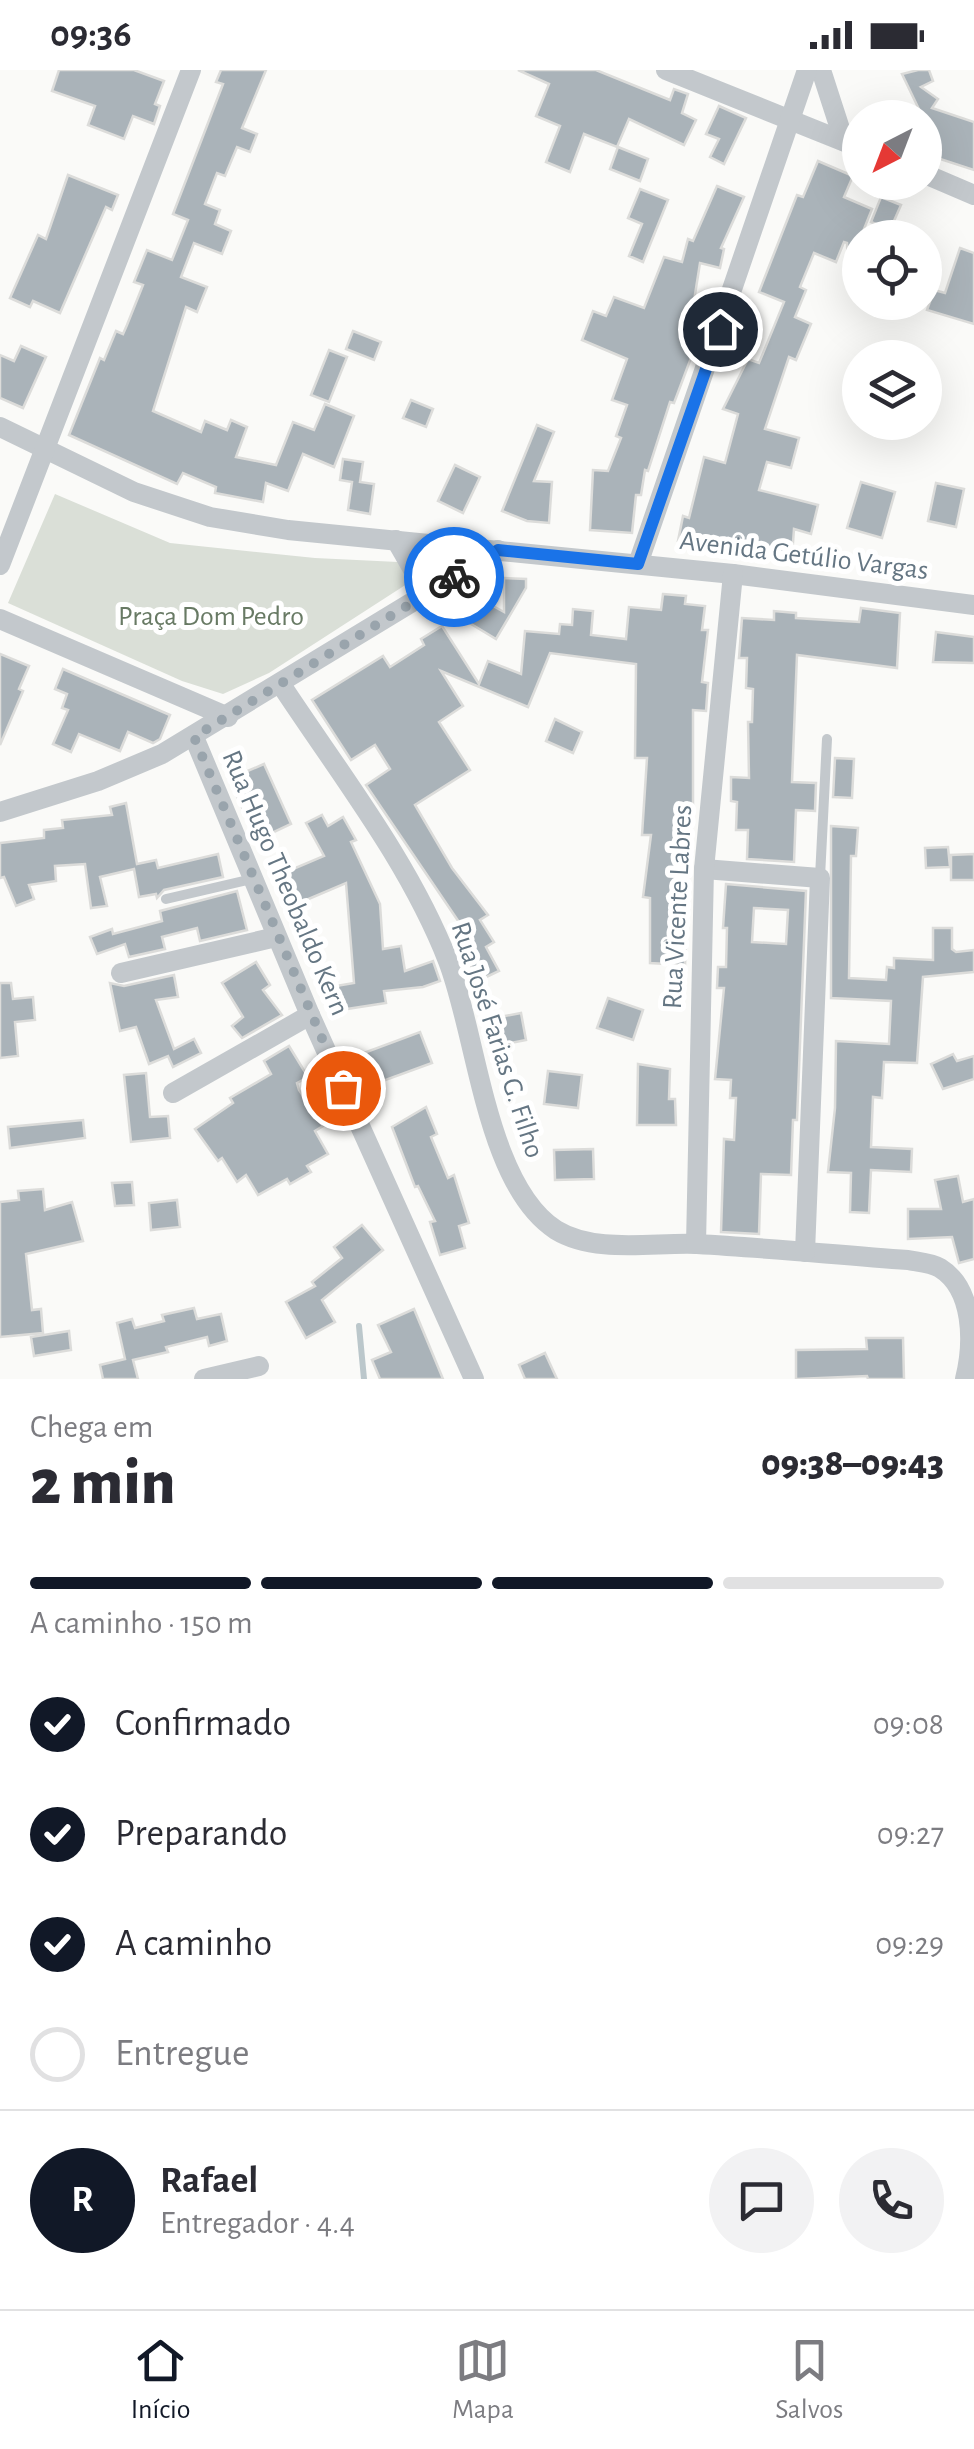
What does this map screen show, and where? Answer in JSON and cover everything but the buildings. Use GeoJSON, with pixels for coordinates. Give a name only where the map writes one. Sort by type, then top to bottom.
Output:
{"type":"FeatureCollection","features":[{"type":"Feature","properties":{"kind":"street"},"geometry":{"type":"LineString","coordinates":[[0,566],[191,70]]}},
{"type":"Feature","properties":{"kind":"street"},"geometry":{"type":"LineString","coordinates":[[666,70],[842,140]]}},
{"type":"Feature","properties":{"kind":"street"},"geometry":{"type":"LineString","coordinates":[[638,564],[807,70]]}},
{"type":"Feature","properties":{"kind":"street"},"geometry":{"type":"LineString","coordinates":[[821,70],[842,120]]}},
{"type":"Feature","properties":{"kind":"street"},"geometry":{"type":"LineString","coordinates":[[942,181],[974,195]]}},
{"type":"Feature","properties":{"kind":"street","name":"Avenida Getúlio Vargas"},"geometry":{"type":"LineString","coordinates":[[0,427],[134,492],[210,516],[288,530],[733,574],[974,606]]}},
{"type":"Feature","properties":{"kind":"street"},"geometry":{"type":"LineString","coordinates":[[396,540],[427,594]]}},
{"type":"Feature","properties":{"kind":"street"},"geometry":{"type":"LineString","coordinates":[[0,812],[98,781],[194,737],[498,550]]}},
{"type":"Feature","properties":{"kind":"street","name":"Rua Vicente Labres"},"geometry":{"type":"LineString","coordinates":[[696,1244],[704,870],[733,574]]}},
{"type":"Feature","properties":{"kind":"street"},"geometry":{"type":"LineString","coordinates":[[0,619],[228,717]]}},
{"type":"Feature","properties":{"kind":"street","name":"Rua José Farias G. Filho"},"geometry":{"type":"LineString","coordinates":[[280,684],[414,888],[448,963],[502,1156],[521,1194],[555,1230],[588,1242],[696,1244],[908,1260],[939,1267],[959,1285],[972,1317],[965,1379]]}},
{"type":"Feature","properties":{"kind":"street","name":"Rua Hugo Theobaldo Kern"},"geometry":{"type":"LineString","coordinates":[[194,737],[310,1015],[474,1379]]}},
{"type":"Feature","properties":{"kind":"street"},"geometry":{"type":"LineString","coordinates":[[704,870],[820,878],[804,1252]]}},
{"type":"Feature","properties":{"kind":"street"},"geometry":{"type":"LineString","coordinates":[[121,973],[276,937]]}},
{"type":"Feature","properties":{"kind":"street"},"geometry":{"type":"LineString","coordinates":[[173,1093],[310,1015]]}},
{"type":"Feature","properties":{"kind":"street"},"geometry":{"type":"LineString","coordinates":[[204,1379],[259,1366]]}},
{"type":"Feature","properties":{"kind":"lane"},"geometry":{"type":"LineString","coordinates":[[820,878],[827,738]]}},
{"type":"Feature","properties":{"kind":"lane"},"geometry":{"type":"LineString","coordinates":[[166,899],[252,879]]}},
{"type":"Feature","properties":{"kind":"green space","name":"Praça Dom Pedro"},"geometry":{"type":"Polygon","coordinates":[[[55,494],[170,543],[398,562],[410,582],[269,673],[223,694],[182,681],[8,603],[55,494]]]}},
{"type":"Feature","properties":{"kind":"waterway"},"geometry":{"type":"LineString","coordinates":[[359,1326],[364,1379]]}},
{"type":"Feature","properties":{"kind":"way so far"},"geometry":{"type":"LineString","coordinates":[[343,1088],[194,737],[454,577]]}},
{"type":"Feature","properties":{"kind":"route"},"geometry":{"type":"LineString","coordinates":[[454,577],[498,550],[638,564],[720,329]]}}]}
